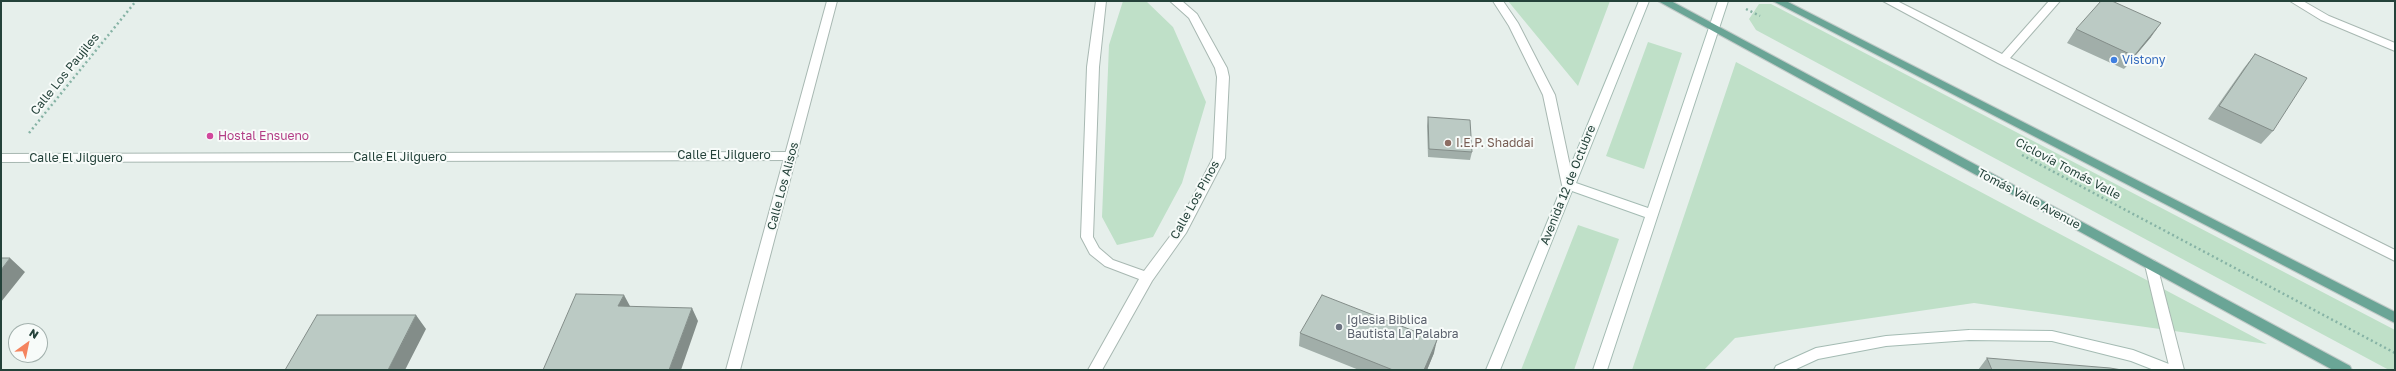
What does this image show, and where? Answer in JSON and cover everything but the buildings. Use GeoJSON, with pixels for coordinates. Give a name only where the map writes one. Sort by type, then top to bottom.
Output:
{"type":"FeatureCollection","features":[{"type":"Feature","properties":{"kind":"main road","name":"Tomás Valle Avenue"},"geometry":{"type":"LineString","coordinates":[[1663,1],[2344,370]]}},
{"type":"Feature","properties":{"kind":"main road"},"geometry":{"type":"LineString","coordinates":[[1778,1],[2395,318]]}},
{"type":"Feature","properties":{"kind":"street","name":"Calle Los Alisos"},"geometry":{"type":"LineString","coordinates":[[733,370],[792,156],[832,1]]}},
{"type":"Feature","properties":{"kind":"street"},"geometry":{"type":"LineString","coordinates":[[1101,1],[1093,67],[1087,237],[1094,251],[1108,263],[1147,277]]}},
{"type":"Feature","properties":{"kind":"street","name":"Calle Los Pinos"},"geometry":{"type":"LineString","coordinates":[[1095,370],[1147,277],[1182,230],[1219,158],[1223,77],[1221,68],[1193,16],[1175,1]]}},
{"type":"Feature","properties":{"kind":"street"},"geometry":{"type":"LineString","coordinates":[[1498,1],[1514,25],[1549,95],[1568,185],[1650,214]]}},
{"type":"Feature","properties":{"kind":"street","name":"Avenida 12 de Octubre"},"geometry":{"type":"LineString","coordinates":[[1493,370],[1644,1]]}},
{"type":"Feature","properties":{"kind":"street"},"geometry":{"type":"LineString","coordinates":[[1600,370],[1650,214],[1723,1]]}},
{"type":"Feature","properties":{"kind":"street"},"geometry":{"type":"LineString","coordinates":[[1888,1],[2002,60],[2395,256]]}},
{"type":"Feature","properties":{"kind":"street"},"geometry":{"type":"LineString","coordinates":[[2002,60],[2055,1]]}},
{"type":"Feature","properties":{"kind":"street"},"geometry":{"type":"LineString","coordinates":[[2294,1],[2325,18],[2395,47]]}},
{"type":"Feature","properties":{"kind":"street","name":"Calle El Jilguero"},"geometry":{"type":"LineString","coordinates":[[5,158],[792,156]]}},
{"type":"Feature","properties":{"kind":"street"},"geometry":{"type":"LineString","coordinates":[[2151,265],[2177,370]]}},
{"type":"Feature","properties":{"kind":"street"},"geometry":{"type":"LineString","coordinates":[[1780,370],[1816,354],[1886,341],[1969,335],[2052,336],[2133,356],[2169,370]]}},
{"type":"Feature","properties":{"kind":"path","name":"Calle Los Paujiles"},"geometry":{"type":"LineString","coordinates":[[5,158],[136,1]]}},
{"type":"Feature","properties":{"kind":"path"},"geometry":{"type":"LineString","coordinates":[[1743,7],[1767,20]]}},
{"type":"Feature","properties":{"kind":"path","name":"Ciclovía Tomás Valle"},"geometry":{"type":"LineString","coordinates":[[2021,155],[2395,353]]}},
{"type":"Feature","properties":{"kind":"green space"},"geometry":{"type":"Polygon","coordinates":[[[1123,1],[1146,1],[1173,27],[1206,102],[1182,183],[1153,237],[1117,245],[1102,217],[1109,45],[1123,1]]]}},
{"type":"Feature","properties":{"kind":"green space"},"geometry":{"type":"Polygon","coordinates":[[[1508,1],[1610,1],[1578,86],[1508,1]]]}},
{"type":"Feature","properties":{"kind":"green space"},"geometry":{"type":"Polygon","coordinates":[[[1759,4],[1771,4],[2395,330],[2395,370],[2389,370],[1756,30],[1749,19],[1759,4]]]}},
{"type":"Feature","properties":{"kind":"green space"},"geometry":{"type":"Polygon","coordinates":[[[1648,42],[1682,53],[1644,169],[1606,156],[1648,42]]]}},
{"type":"Feature","properties":{"kind":"green space"},"geometry":{"type":"Polygon","coordinates":[[[1736,62],[2267,344],[1974,303],[1735,338],[1704,370],[1632,370],[1736,62]]]}},
{"type":"Feature","properties":{"kind":"green space"},"geometry":{"type":"Polygon","coordinates":[[[1578,225],[1619,239],[1574,370],[1521,370],[1578,225]]]}},
{"type":"Feature","properties":{"kind":"place","name":"Vistony"},"geometry":{"type":"Point","coordinates":[2114,60]}},
{"type":"Feature","properties":{"kind":"place","name":"Hostal Ensueno"},"geometry":{"type":"Point","coordinates":[210,136]}},
{"type":"Feature","properties":{"kind":"place","name":"I.E.P. Shaddai"},"geometry":{"type":"Point","coordinates":[1448,143]}},
{"type":"Feature","properties":{"kind":"place","name":"Iglesia Biblica Bautista La Palabra"},"geometry":{"type":"Point","coordinates":[1339,327]}}]}
